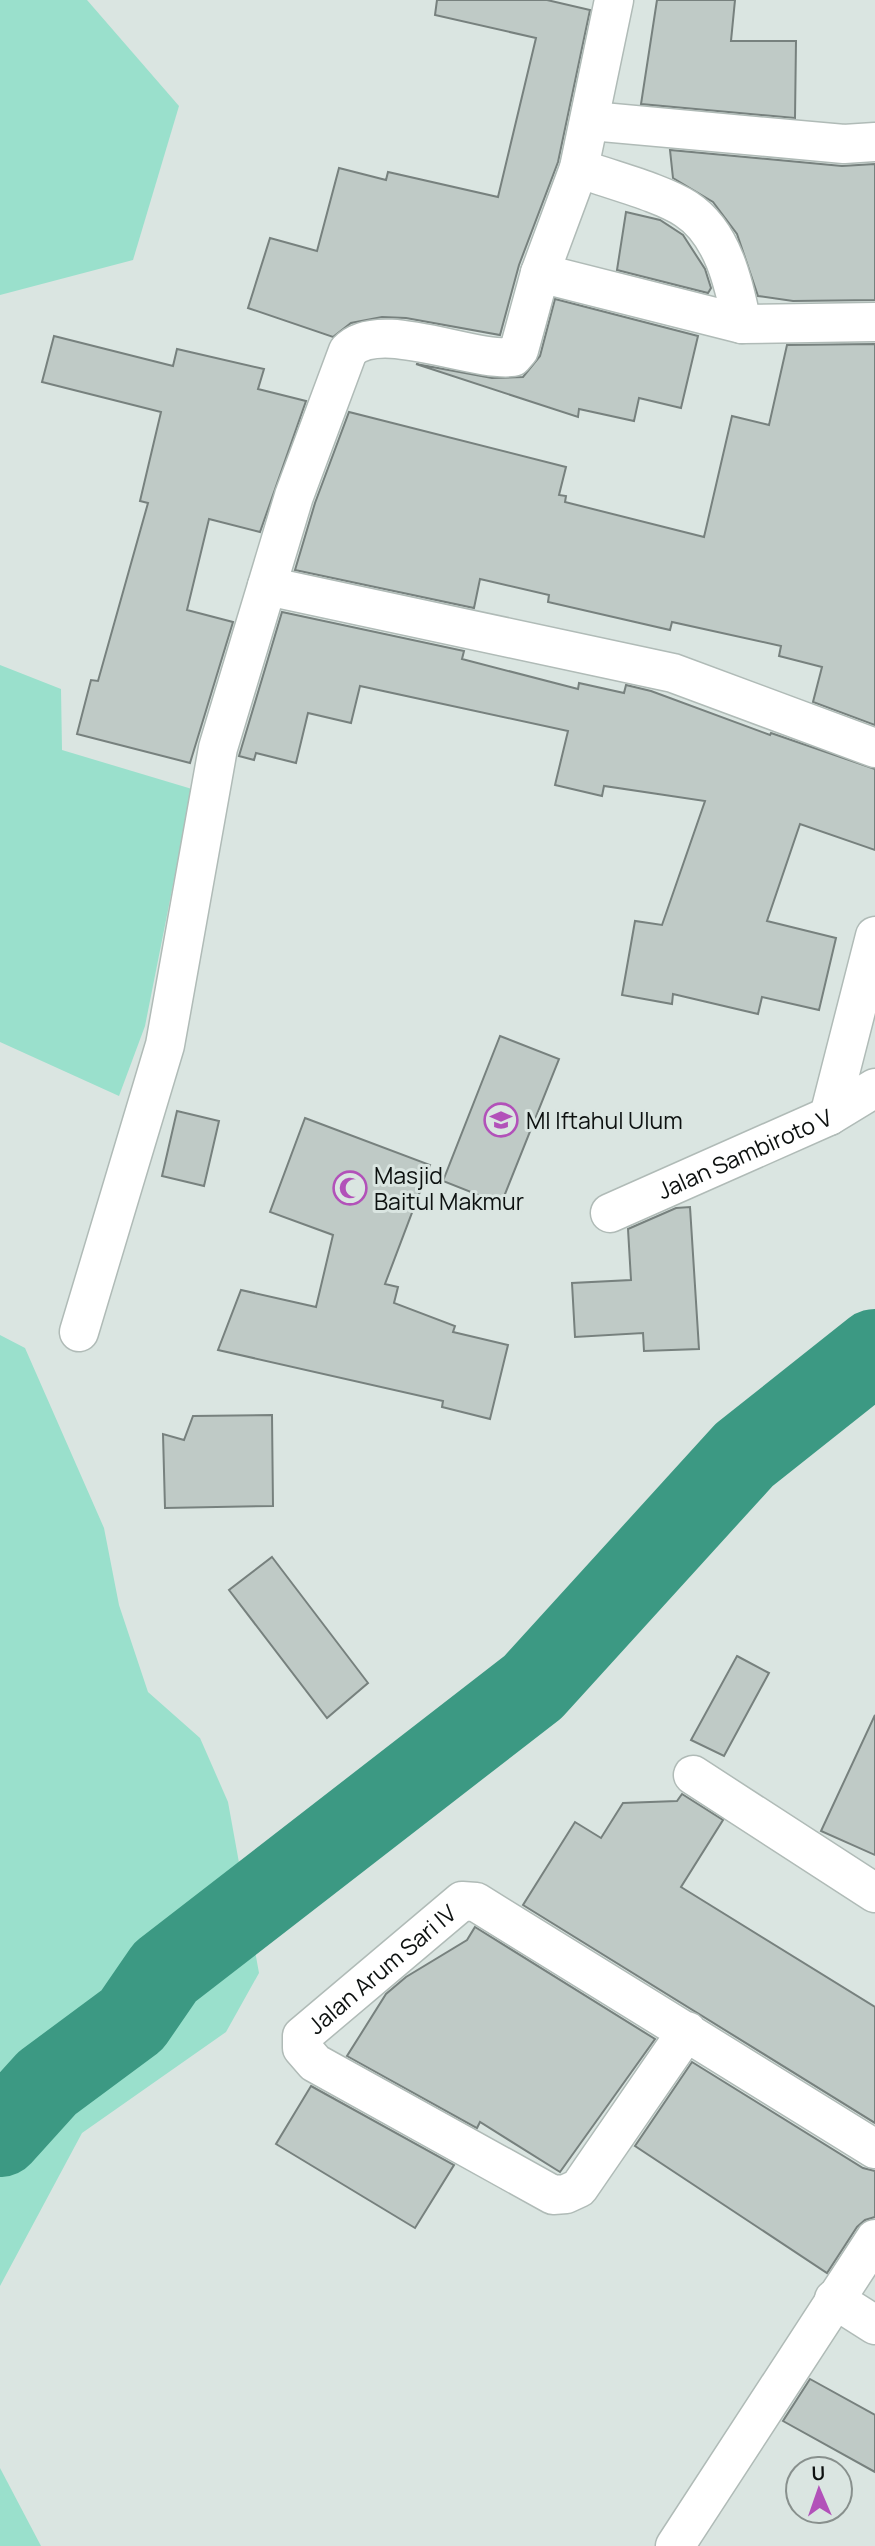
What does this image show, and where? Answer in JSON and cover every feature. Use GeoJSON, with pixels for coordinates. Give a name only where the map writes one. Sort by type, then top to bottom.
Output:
{"type":"FeatureCollection","features":[{"type":"Feature","properties":{"kind":"street"},"geometry":{"type":"LineString","coordinates":[[79,1332],[165,1045],[218,748],[295,496],[348,351],[355,343],[385,338],[493,357],[513,357],[519,350],[540,273],[579,168],[591,121],[614,0]]}},
{"type":"Feature","properties":{"kind":"street"},"geometry":{"type":"LineString","coordinates":[[591,121],[844,144],[875,142]]}},
{"type":"Feature","properties":{"kind":"street"},"geometry":{"type":"LineString","coordinates":[[579,168],[686,208],[702,222],[723,255],[735,286],[742,324]]}},
{"type":"Feature","properties":{"kind":"street"},"geometry":{"type":"LineString","coordinates":[[540,273],[742,324],[875,322]]}},
{"type":"Feature","properties":{"kind":"street"},"geometry":{"type":"LineString","coordinates":[[267,586],[673,673],[875,748]]}},
{"type":"Feature","properties":{"kind":"street"},"geometry":{"type":"LineString","coordinates":[[828,1116],[875,936]]}},
{"type":"Feature","properties":{"kind":"street","name":"Jalan Sambiroto V"},"geometry":{"type":"LineString","coordinates":[[610,1213],[828,1116],[875,1088]]}},
{"type":"Feature","properties":{"kind":"street"},"geometry":{"type":"LineString","coordinates":[[692,1774],[875,1893]]}},
{"type":"Feature","properties":{"kind":"street","name":"Jalan Arum Sari IV"},"geometry":{"type":"LineString","coordinates":[[462,1901],[475,1902],[687,2031],[579,2188],[566,2194],[553,2195],[314,2063],[302,2049],[302,2036],[462,1901]]}},
{"type":"Feature","properties":{"kind":"street"},"geometry":{"type":"LineString","coordinates":[[687,2031],[875,2149]]}},
{"type":"Feature","properties":{"kind":"street"},"geometry":{"type":"LineString","coordinates":[[675,2546],[875,2239]]}},
{"type":"Feature","properties":{"kind":"street"},"geometry":{"type":"LineString","coordinates":[[834,2300],[875,2325]]}},
{"type":"Feature","properties":{"kind":"green space"},"geometry":{"type":"Polygon","coordinates":[[[0,0],[87,0],[179,106],[133,260],[0,295],[0,0]]]}},
{"type":"Feature","properties":{"kind":"green space"},"geometry":{"type":"Polygon","coordinates":[[[0,665],[61,689],[62,750],[192,789],[145,1026],[119,1096],[0,1042],[0,665]]]}},
{"type":"Feature","properties":{"kind":"green space"},"geometry":{"type":"Polygon","coordinates":[[[0,1335],[25,1348],[104,1528],[119,1605],[148,1692],[200,1738],[228,1802],[259,1973],[226,2032],[82,2133],[0,2286],[0,1335]]]}},
{"type":"Feature","properties":{"kind":"green space"},"geometry":{"type":"Polygon","coordinates":[[[0,2468],[41,2546],[0,2546],[0,2468]]]}},
{"type":"Feature","properties":{"kind":"building"},"geometry":{"type":"Polygon","coordinates":[[[437,0],[547,0],[590,10],[558,162],[519,265],[500,335],[406,318],[382,317],[351,323],[333,337],[248,308],[270,238],[317,251],[339,168],[386,180],[388,172],[498,197],[536,38],[435,15],[437,0]]]}},
{"type":"Feature","properties":{"kind":"building"},"geometry":{"type":"Polygon","coordinates":[[[657,0],[735,0],[731,41],[796,41],[795,118],[641,104],[657,0]]]}},
{"type":"Feature","properties":{"kind":"building"},"geometry":{"type":"Polygon","coordinates":[[[670,150],[842,166],[875,164],[875,300],[793,301],[758,296],[737,234],[713,202],[673,178],[670,150]]]}},
{"type":"Feature","properties":{"kind":"building"},"geometry":{"type":"Polygon","coordinates":[[[626,212],[660,220],[683,235],[705,269],[711,288],[708,293],[617,270],[626,212]]]}},
{"type":"Feature","properties":{"kind":"building"},"geometry":{"type":"Polygon","coordinates":[[[555,299],[698,336],[681,408],[639,398],[634,421],[579,409],[578,417],[416,364],[492,378],[523,377],[540,356],[555,299]]]}},
{"type":"Feature","properties":{"kind":"building"},"geometry":{"type":"Polygon","coordinates":[[[54,336],[173,366],[177,349],[264,369],[258,389],[306,401],[260,532],[209,519],[187,610],[233,622],[190,763],[77,734],[91,680],[98,681],[148,503],[140,501],[161,412],[42,382],[54,336]]]}},
{"type":"Feature","properties":{"kind":"building"},"geometry":{"type":"Polygon","coordinates":[[[875,344],[875,725],[813,702],[822,667],[779,656],[781,646],[672,622],[670,630],[548,602],[549,595],[480,579],[474,608],[295,570],[315,503],[349,412],[566,467],[559,495],[566,496],[565,502],[704,537],[732,416],[769,425],[787,345],[875,344]]]}},
{"type":"Feature","properties":{"kind":"building"},"geometry":{"type":"Polygon","coordinates":[[[282,612],[464,651],[462,659],[578,689],[579,683],[624,693],[626,685],[651,691],[770,735],[771,733],[875,769],[875,850],[800,824],[767,921],[836,938],[819,1010],[762,997],[758,1014],[673,994],[672,1004],[622,995],[635,921],[662,925],[705,801],[604,786],[602,796],[555,785],[568,731],[360,686],[351,723],[308,713],[296,763],[256,753],[254,760],[239,756],[282,612]]]}},
{"type":"Feature","properties":{"kind":"building","name":"MI Iftahul Ulum"},"geometry":{"type":"Polygon","coordinates":[[[500,1036],[559,1059],[501,1204],[443,1181],[500,1036]]]}},
{"type":"Feature","properties":{"kind":"building"},"geometry":{"type":"Polygon","coordinates":[[[177,1111],[219,1121],[204,1186],[162,1176],[177,1111]]]}},
{"type":"Feature","properties":{"kind":"building"},"geometry":{"type":"Polygon","coordinates":[[[305,1118],[430,1165],[385,1284],[398,1287],[394,1303],[455,1326],[453,1332],[508,1345],[490,1419],[442,1407],[443,1401],[218,1350],[241,1290],[316,1307],[333,1235],[270,1212],[305,1118]]]}},
{"type":"Feature","properties":{"kind":"building"},"geometry":{"type":"Polygon","coordinates":[[[690,1207],[699,1349],[644,1351],[643,1333],[575,1337],[572,1283],[631,1280],[628,1229],[676,1208],[690,1207]]]}},
{"type":"Feature","properties":{"kind":"building"},"geometry":{"type":"Polygon","coordinates":[[[272,1415],[273,1506],[165,1508],[163,1434],[184,1440],[193,1416],[272,1415]]]}},
{"type":"Feature","properties":{"kind":"building"},"geometry":{"type":"Polygon","coordinates":[[[272,1557],[368,1683],[327,1718],[229,1590],[272,1557]]]}},
{"type":"Feature","properties":{"kind":"building"},"geometry":{"type":"Polygon","coordinates":[[[737,1656],[769,1673],[724,1756],[691,1740],[737,1656]]]}},
{"type":"Feature","properties":{"kind":"building"},"geometry":{"type":"Polygon","coordinates":[[[875,1715],[875,1855],[821,1831],[875,1715]]]}},
{"type":"Feature","properties":{"kind":"building"},"geometry":{"type":"Polygon","coordinates":[[[682,1794],[723,1820],[681,1887],[875,2007],[875,2123],[523,1905],[575,1822],[601,1838],[623,1803],[677,1801],[682,1794]]]}},
{"type":"Feature","properties":{"kind":"building"},"geometry":{"type":"Polygon","coordinates":[[[475,1927],[655,2039],[560,2172],[480,2122],[477,2128],[347,2056],[386,1994],[406,1977],[467,1940],[475,1927]]]}},
{"type":"Feature","properties":{"kind":"building"},"geometry":{"type":"Polygon","coordinates":[[[692,2062],[863,2168],[875,2171],[875,2217],[865,2220],[857,2227],[827,2273],[635,2146],[692,2062]]]}},
{"type":"Feature","properties":{"kind":"building"},"geometry":{"type":"Polygon","coordinates":[[[311,2086],[454,2165],[415,2228],[276,2144],[311,2086]]]}},
{"type":"Feature","properties":{"kind":"building"},"geometry":{"type":"Polygon","coordinates":[[[810,2379],[875,2415],[875,2472],[854,2460],[854,2455],[844,2455],[783,2421],[810,2379]]]}},
{"type":"Feature","properties":{"kind":"waterway"},"geometry":{"type":"LineString","coordinates":[[0,2135],[47,2083],[132,2020],[165,1972],[533,1687],[744,1455],[875,1351]]}},
{"type":"Feature","properties":{"kind":"place","name":"MI Iftahul Ulum"},"geometry":{"type":"Point","coordinates":[501,1120]}},
{"type":"Feature","properties":{"kind":"place","name":"Masjid Baitul Makmur"},"geometry":{"type":"Point","coordinates":[350,1188]}}]}
